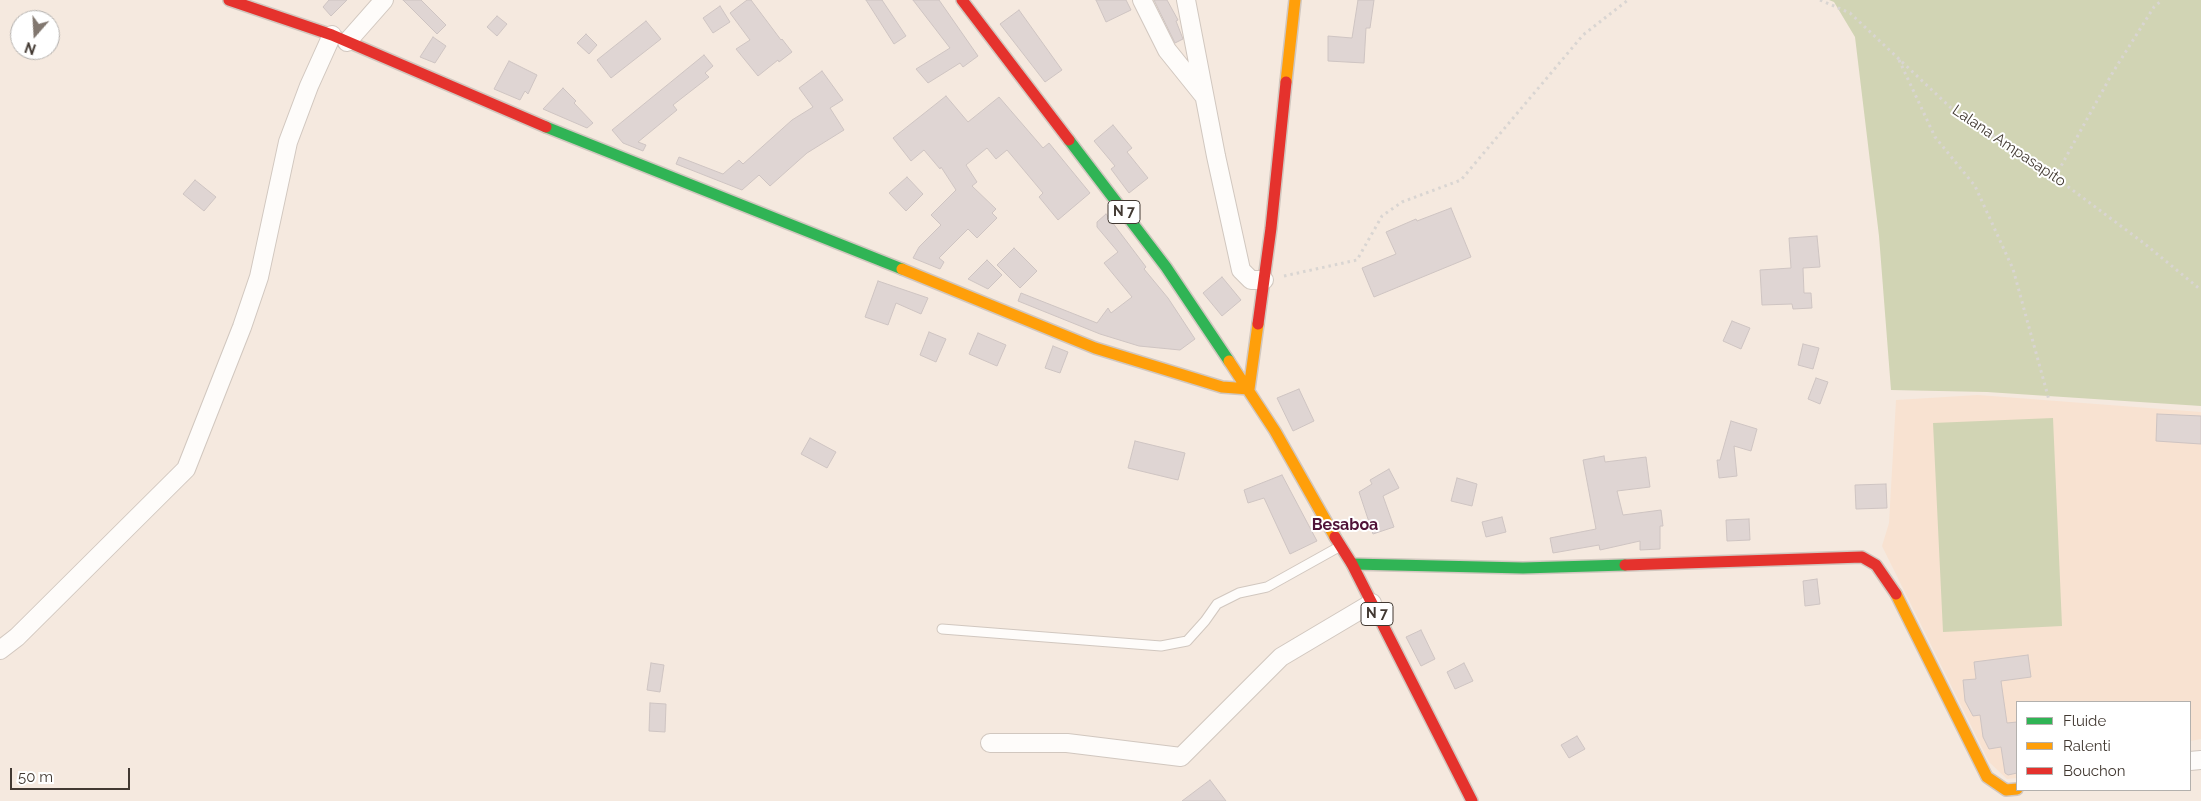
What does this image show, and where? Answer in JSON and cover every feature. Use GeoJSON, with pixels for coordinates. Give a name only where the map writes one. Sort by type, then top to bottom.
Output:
{"type":"FeatureCollection","features":[{"type":"Feature","properties":{"kind":"street"},"geometry":{"type":"LineString","coordinates":[[229,0],[339,39],[606,152],[845,246],[1095,348],[1222,387],[1249,389],[1271,228],[1295,0]]}},
{"type":"Feature","properties":{"kind":"street"},"geometry":{"type":"LineString","coordinates":[[0,650],[16,637],[186,469],[242,327],[259,277],[288,142],[309,86],[339,39],[384,0]]}},
{"type":"Feature","properties":{"kind":"street","name":"N 7"},"geometry":{"type":"LineString","coordinates":[[962,0],[1166,267],[1249,389],[1275,430],[1340,547],[1352,564],[1472,801]]}},
{"type":"Feature","properties":{"kind":"street"},"geometry":{"type":"LineString","coordinates":[[1142,0],[1167,50],[1205,97]]}},
{"type":"Feature","properties":{"kind":"street"},"geometry":{"type":"LineString","coordinates":[[1186,0],[1241,270],[1251,280],[1264,280]]}},
{"type":"Feature","properties":{"kind":"street"},"geometry":{"type":"LineString","coordinates":[[1352,564],[1523,568],[1862,557],[1876,565],[1894,589],[1987,776],[1995,784],[2006,790],[2016,789]]}},
{"type":"Feature","properties":{"kind":"street"},"geometry":{"type":"LineString","coordinates":[[990,743],[1067,743],[1181,756],[1282,657],[1372,604]]}},
{"type":"Feature","properties":{"kind":"lane"},"geometry":{"type":"LineString","coordinates":[[942,629],[1161,646],[1187,641],[1217,604],[1239,593],[1267,587],[1340,547]]}},
{"type":"Feature","properties":{"kind":"path"},"geometry":{"type":"LineString","coordinates":[[1264,280],[1357,260],[1382,216],[1402,202],[1461,180],[1582,35],[1628,0]]}},
{"type":"Feature","properties":{"kind":"path","name":"Lalana Ampasapito"},"geometry":{"type":"LineString","coordinates":[[1820,0],[1850,13],[1950,107],[2055,177],[2145,244],[2201,290]]}},
{"type":"Feature","properties":{"kind":"path"},"geometry":{"type":"LineString","coordinates":[[2055,177],[2113,72],[2154,7],[2162,0]]}},
{"type":"Feature","properties":{"kind":"path"},"geometry":{"type":"LineString","coordinates":[[1897,57],[1935,137],[1975,186],[2013,269],[2049,400]]}},
{"type":"Feature","properties":{"kind":"shaded area"},"geometry":{"type":"Polygon","coordinates":[[[1978,395],[2201,412],[2201,739],[2191,741],[2191,701],[2016,701],[2016,778],[2007,779],[1989,762],[1882,546],[1889,523],[1896,400],[1978,395]]]}},
{"type":"Feature","properties":{"kind":"green space"},"geometry":{"type":"Polygon","coordinates":[[[1829,0],[2201,0],[2201,406],[1987,392],[1891,390],[1879,236],[1855,37],[1834,2],[1829,0]]]}},
{"type":"Feature","properties":{"kind":"green space"},"geometry":{"type":"Polygon","coordinates":[[[2053,418],[2062,626],[1943,632],[1933,423],[2053,418]]]}},
{"type":"Feature","properties":{"kind":"building"},"geometry":{"type":"Polygon","coordinates":[[[329,0],[347,0],[331,16],[323,7],[329,0]]]}},
{"type":"Feature","properties":{"kind":"building"},"geometry":{"type":"Polygon","coordinates":[[[403,0],[421,0],[446,25],[437,34],[403,0]]]}},
{"type":"Feature","properties":{"kind":"building"},"geometry":{"type":"Polygon","coordinates":[[[747,0],[751,0],[792,52],[779,62],[778,60],[758,76],[736,49],[750,40],[730,13],[747,0]]]}},
{"type":"Feature","properties":{"kind":"building"},"geometry":{"type":"Polygon","coordinates":[[[866,0],[882,0],[906,36],[894,44],[866,0]]]}},
{"type":"Feature","properties":{"kind":"building"},"geometry":{"type":"Polygon","coordinates":[[[913,0],[939,0],[978,56],[963,67],[960,63],[928,83],[916,69],[950,48],[913,0]]]}},
{"type":"Feature","properties":{"kind":"building"},"geometry":{"type":"Polygon","coordinates":[[[1096,0],[1126,0],[1131,10],[1106,22],[1096,0]]]}},
{"type":"Feature","properties":{"kind":"building"},"geometry":{"type":"Polygon","coordinates":[[[1154,0],[1167,0],[1178,20],[1176,21],[1183,39],[1175,43],[1154,0]]]}},
{"type":"Feature","properties":{"kind":"building"},"geometry":{"type":"Polygon","coordinates":[[[1358,0],[1374,0],[1370,28],[1366,28],[1364,63],[1328,61],[1328,36],[1352,38],[1358,0]]]}},
{"type":"Feature","properties":{"kind":"building"},"geometry":{"type":"Polygon","coordinates":[[[720,6],[730,22],[713,33],[703,18],[720,6]]]}},
{"type":"Feature","properties":{"kind":"building"},"geometry":{"type":"Polygon","coordinates":[[[1019,10],[1062,70],[1045,82],[1000,24],[1019,10]]]}},
{"type":"Feature","properties":{"kind":"building"},"geometry":{"type":"Polygon","coordinates":[[[497,16],[507,24],[497,36],[487,27],[497,16]]]}},
{"type":"Feature","properties":{"kind":"building"},"geometry":{"type":"Polygon","coordinates":[[[646,21],[661,39],[611,78],[597,60],[646,21]]]}},
{"type":"Feature","properties":{"kind":"building"},"geometry":{"type":"Polygon","coordinates":[[[586,34],[597,45],[589,54],[577,43],[586,34]]]}},
{"type":"Feature","properties":{"kind":"building"},"geometry":{"type":"Polygon","coordinates":[[[433,37],[446,46],[435,63],[420,57],[433,37]]]}},
{"type":"Feature","properties":{"kind":"building"},"geometry":{"type":"Polygon","coordinates":[[[704,55],[713,66],[705,73],[709,77],[673,105],[677,110],[638,142],[646,145],[643,151],[623,143],[612,130],[704,55]]]}},
{"type":"Feature","properties":{"kind":"building"},"geometry":{"type":"Polygon","coordinates":[[[509,61],[537,75],[528,94],[525,91],[520,100],[494,89],[509,61]]]}},
{"type":"Feature","properties":{"kind":"building"},"geometry":{"type":"Polygon","coordinates":[[[822,71],[843,100],[830,108],[844,130],[807,153],[770,186],[759,175],[742,190],[676,164],[679,157],[723,174],[739,160],[743,164],[792,120],[813,107],[799,88],[822,71]]]}},
{"type":"Feature","properties":{"kind":"building"},"geometry":{"type":"Polygon","coordinates":[[[563,88],[593,123],[587,128],[543,109],[563,88]]]}},
{"type":"Feature","properties":{"kind":"building"},"geometry":{"type":"Polygon","coordinates":[[[946,96],[968,122],[999,97],[1043,148],[1049,143],[1090,193],[1058,220],[1039,197],[1043,193],[1007,150],[996,159],[987,148],[966,165],[977,182],[972,186],[996,209],[992,213],[997,218],[977,238],[968,229],[939,258],[944,262],[940,269],[913,258],[919,247],[941,225],[931,215],[956,190],[941,167],[940,169],[924,150],[911,161],[893,138],[946,96]]]}},
{"type":"Feature","properties":{"kind":"building"},"geometry":{"type":"Polygon","coordinates":[[[1113,125],[1132,148],[1127,152],[1148,178],[1129,193],[1111,169],[1115,166],[1094,141],[1113,125]]]}},
{"type":"Feature","properties":{"kind":"building"},"geometry":{"type":"Polygon","coordinates":[[[907,177],[923,194],[906,211],[889,193],[907,177]]]}},
{"type":"Feature","properties":{"kind":"building"},"geometry":{"type":"Polygon","coordinates":[[[195,180],[216,197],[204,211],[183,194],[195,180]]]}},
{"type":"Feature","properties":{"kind":"building"},"geometry":{"type":"Polygon","coordinates":[[[1451,208],[1471,257],[1374,297],[1362,268],[1396,254],[1386,232],[1416,219],[1417,221],[1451,208]]]}},
{"type":"Feature","properties":{"kind":"building"},"geometry":{"type":"Polygon","coordinates":[[[1106,214],[1146,267],[1144,269],[1168,298],[1195,339],[1180,350],[1139,346],[1100,334],[1018,301],[1021,293],[1097,323],[1108,308],[1111,313],[1132,297],[1104,263],[1118,252],[1097,227],[1097,222],[1106,214]]]}},
{"type":"Feature","properties":{"kind":"building"},"geometry":{"type":"Polygon","coordinates":[[[1817,236],[1820,267],[1803,268],[1804,293],[1811,293],[1812,308],[1793,309],[1792,304],[1762,305],[1760,270],[1791,268],[1789,238],[1817,236]]]}},
{"type":"Feature","properties":{"kind":"building"},"geometry":{"type":"Polygon","coordinates":[[[1014,248],[1037,271],[1020,288],[997,265],[1014,248]]]}},
{"type":"Feature","properties":{"kind":"building"},"geometry":{"type":"Polygon","coordinates":[[[987,260],[1002,275],[988,289],[968,279],[987,260]]]}},
{"type":"Feature","properties":{"kind":"building"},"geometry":{"type":"Polygon","coordinates":[[[1222,277],[1241,300],[1222,316],[1203,293],[1222,277]]]}},
{"type":"Feature","properties":{"kind":"building"},"geometry":{"type":"Polygon","coordinates":[[[878,281],[928,298],[921,314],[896,303],[888,325],[865,317],[878,281]]]}},
{"type":"Feature","properties":{"kind":"building"},"geometry":{"type":"Polygon","coordinates":[[[1732,321],[1750,328],[1741,349],[1723,341],[1732,321]]]}},
{"type":"Feature","properties":{"kind":"building"},"geometry":{"type":"Polygon","coordinates":[[[929,332],[946,339],[936,362],[920,355],[929,332]]]}},
{"type":"Feature","properties":{"kind":"building"},"geometry":{"type":"Polygon","coordinates":[[[978,333],[1006,345],[997,366],[969,354],[978,333]]]}},
{"type":"Feature","properties":{"kind":"building"},"geometry":{"type":"Polygon","coordinates":[[[1803,344],[1819,348],[1813,369],[1798,365],[1803,344]]]}},
{"type":"Feature","properties":{"kind":"building"},"geometry":{"type":"Polygon","coordinates":[[[1053,346],[1068,352],[1060,373],[1045,368],[1053,346]]]}},
{"type":"Feature","properties":{"kind":"building"},"geometry":{"type":"Polygon","coordinates":[[[1816,378],[1828,382],[1820,404],[1808,399],[1816,378]]]}},
{"type":"Feature","properties":{"kind":"building"},"geometry":{"type":"Polygon","coordinates":[[[1299,389],[1314,421],[1293,431],[1277,398],[1299,389]]]}},
{"type":"Feature","properties":{"kind":"building"},"geometry":{"type":"Polygon","coordinates":[[[2157,414],[2201,416],[2201,444],[2156,441],[2157,414]]]}},
{"type":"Feature","properties":{"kind":"building"},"geometry":{"type":"Polygon","coordinates":[[[1731,421],[1757,429],[1751,451],[1734,446],[1737,476],[1719,478],[1717,460],[1720,460],[1731,421]]]}},
{"type":"Feature","properties":{"kind":"building"},"geometry":{"type":"Polygon","coordinates":[[[810,438],[836,452],[827,468],[801,454],[810,438]]]}},
{"type":"Feature","properties":{"kind":"building"},"geometry":{"type":"Polygon","coordinates":[[[1135,441],[1185,453],[1178,480],[1128,468],[1135,441]]]}},
{"type":"Feature","properties":{"kind":"building"},"geometry":{"type":"Polygon","coordinates":[[[1604,456],[1605,462],[1646,457],[1650,487],[1617,491],[1623,515],[1661,510],[1663,526],[1660,526],[1660,549],[1640,550],[1640,541],[1600,550],[1599,545],[1553,553],[1550,538],[1596,529],[1583,460],[1604,456]]]}},
{"type":"Feature","properties":{"kind":"building"},"geometry":{"type":"Polygon","coordinates":[[[1389,469],[1399,488],[1383,496],[1394,527],[1373,534],[1359,492],[1372,484],[1370,480],[1389,469]]]}},
{"type":"Feature","properties":{"kind":"building"},"geometry":{"type":"Polygon","coordinates":[[[1282,475],[1317,541],[1290,554],[1264,498],[1248,503],[1244,490],[1282,475]]]}},
{"type":"Feature","properties":{"kind":"building"},"geometry":{"type":"Polygon","coordinates":[[[1457,478],[1477,484],[1472,506],[1451,501],[1457,478]]]}},
{"type":"Feature","properties":{"kind":"building"},"geometry":{"type":"Polygon","coordinates":[[[1886,484],[1887,508],[1856,509],[1855,485],[1886,484]]]}},
{"type":"Feature","properties":{"kind":"building"},"geometry":{"type":"Polygon","coordinates":[[[1502,517],[1506,532],[1486,537],[1482,522],[1502,517]]]}},
{"type":"Feature","properties":{"kind":"building"},"geometry":{"type":"Polygon","coordinates":[[[1749,519],[1750,540],[1727,541],[1726,520],[1749,519]]]}},
{"type":"Feature","properties":{"kind":"building"},"geometry":{"type":"Polygon","coordinates":[[[1817,579],[1820,604],[1805,606],[1803,581],[1817,579]]]}},
{"type":"Feature","properties":{"kind":"building"},"geometry":{"type":"Polygon","coordinates":[[[1421,630],[1435,659],[1421,666],[1406,637],[1421,630]]]}},
{"type":"Feature","properties":{"kind":"building"},"geometry":{"type":"Polygon","coordinates":[[[2028,655],[2031,677],[2001,681],[2007,723],[2016,722],[2016,773],[2008,775],[2005,773],[2001,747],[1989,749],[1983,737],[1980,715],[1973,716],[1965,701],[1963,680],[1976,679],[1974,662],[2028,655]]]}},
{"type":"Feature","properties":{"kind":"building"},"geometry":{"type":"Polygon","coordinates":[[[651,663],[664,665],[660,692],[647,690],[651,663]]]}},
{"type":"Feature","properties":{"kind":"building"},"geometry":{"type":"Polygon","coordinates":[[[1464,663],[1473,681],[1455,689],[1447,672],[1464,663]]]}},
{"type":"Feature","properties":{"kind":"building"},"geometry":{"type":"Polygon","coordinates":[[[650,703],[666,704],[665,732],[649,731],[650,703]]]}},
{"type":"Feature","properties":{"kind":"building"},"geometry":{"type":"Polygon","coordinates":[[[1577,736],[1585,749],[1569,758],[1561,745],[1577,736]]]}},
{"type":"Feature","properties":{"kind":"building"},"geometry":{"type":"Polygon","coordinates":[[[1210,780],[1226,801],[1182,801],[1210,780]]]}},
{"type":"Feature","properties":{"kind":"traffic: fast"},"geometry":{"type":"LineString","coordinates":[[546,127],[902,269]]}},
{"type":"Feature","properties":{"kind":"traffic: fast"},"geometry":{"type":"LineString","coordinates":[[1069,140],[1166,267],[1229,361]]}},
{"type":"Feature","properties":{"kind":"traffic: fast"},"geometry":{"type":"LineString","coordinates":[[1352,564],[1523,568],[1625,565]]}},
{"type":"Feature","properties":{"kind":"traffic: slow"},"geometry":{"type":"LineString","coordinates":[[1286,82],[1295,0]]}},
{"type":"Feature","properties":{"kind":"traffic: slow"},"geometry":{"type":"LineString","coordinates":[[902,269],[1095,348],[1222,387],[1249,389],[1258,324]]}},
{"type":"Feature","properties":{"kind":"traffic: slow"},"geometry":{"type":"LineString","coordinates":[[1229,361],[1275,431],[1335,537]]}},
{"type":"Feature","properties":{"kind":"traffic: slow"},"geometry":{"type":"LineString","coordinates":[[1896,594],[1987,777],[2006,790],[2016,789]]}},
{"type":"Feature","properties":{"kind":"traffic: jam"},"geometry":{"type":"LineString","coordinates":[[229,0],[332,35],[546,127]]}},
{"type":"Feature","properties":{"kind":"traffic: jam"},"geometry":{"type":"LineString","coordinates":[[962,0],[1069,140]]}},
{"type":"Feature","properties":{"kind":"traffic: jam"},"geometry":{"type":"LineString","coordinates":[[1258,324],[1271,228],[1286,82]]}},
{"type":"Feature","properties":{"kind":"traffic: jam"},"geometry":{"type":"LineString","coordinates":[[1335,537],[1352,564],[1472,801]]}},
{"type":"Feature","properties":{"kind":"traffic: jam"},"geometry":{"type":"LineString","coordinates":[[1625,565],[1862,557],[1876,565],[1896,594]]}},
{"type":"Feature","properties":{"kind":"district","name":"Besaboa"},"geometry":{"type":"Point","coordinates":[1345,525]}}]}
